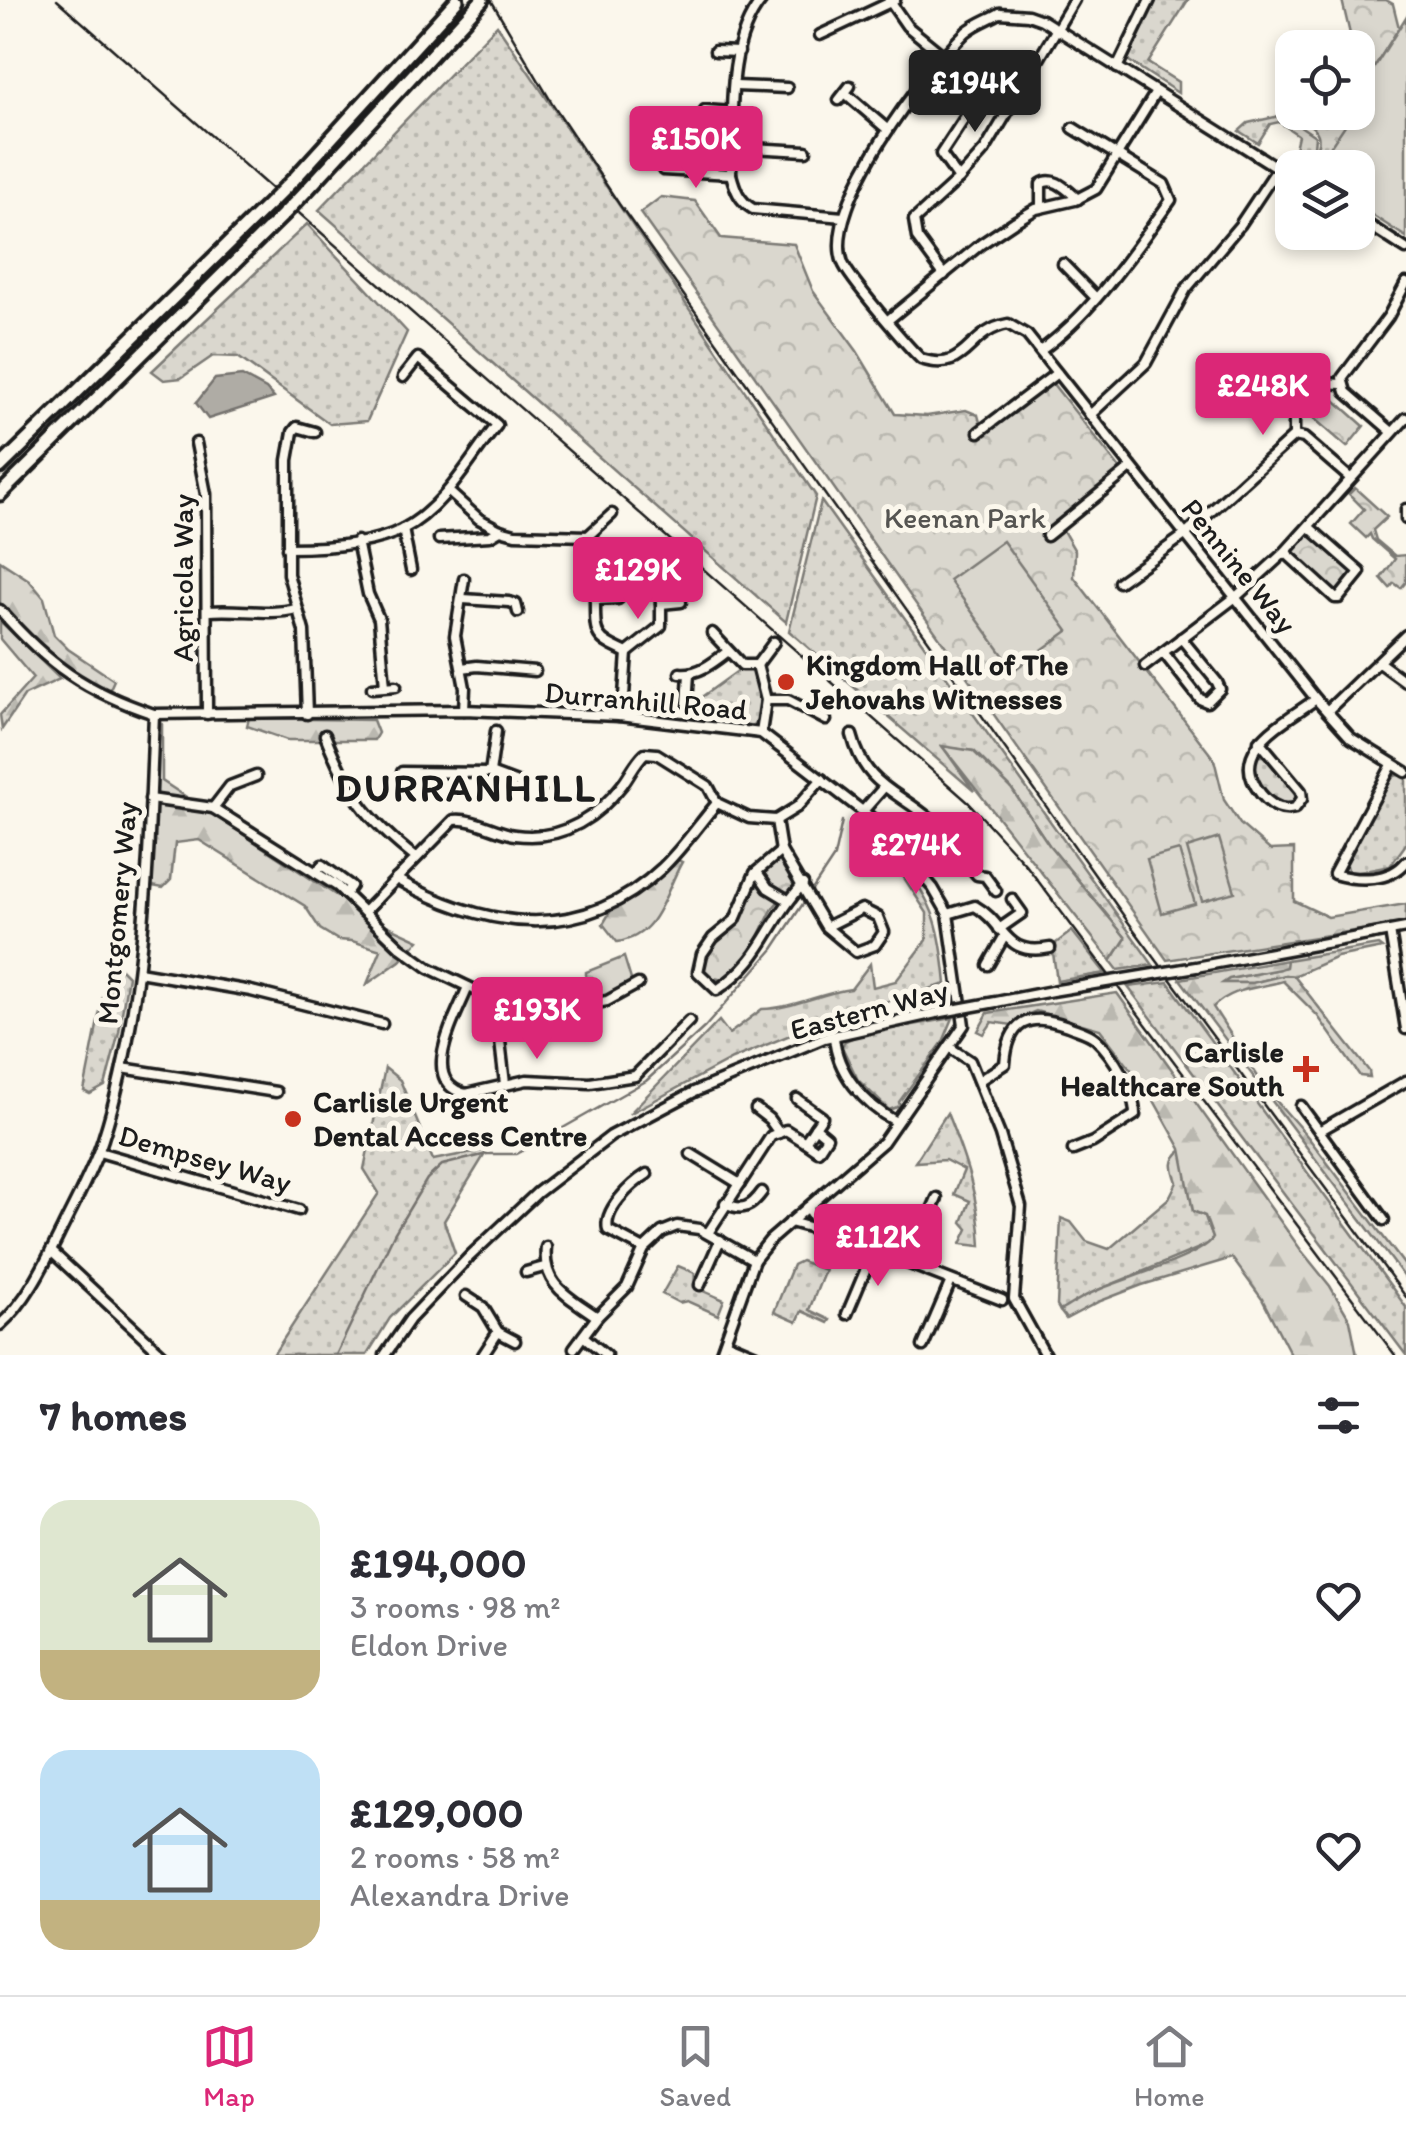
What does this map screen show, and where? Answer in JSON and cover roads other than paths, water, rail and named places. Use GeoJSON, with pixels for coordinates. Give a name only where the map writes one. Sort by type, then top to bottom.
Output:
{"type":"FeatureCollection","features":[{"type":"Feature","properties":{"kind":"highway"},"geometry":{"type":"LineString","coordinates":[[0,467],[270,204],[457,0]]}},
{"type":"Feature","properties":{"kind":"highway"},"geometry":{"type":"LineString","coordinates":[[0,494],[284,214],[479,3]]}},
{"type":"Feature","properties":{"kind":"street"},"geometry":{"type":"LineString","coordinates":[[762,0],[748,20],[739,52],[730,174],[736,191],[744,204],[754,209],[843,217]]}},
{"type":"Feature","properties":{"kind":"street"},"geometry":{"type":"LineString","coordinates":[[944,275],[918,238],[914,220],[959,180],[985,150],[1074,0]]}},
{"type":"Feature","properties":{"kind":"street"},"geometry":{"type":"LineString","coordinates":[[1117,68],[1150,0]]}},
{"type":"Feature","properties":{"kind":"street"},"geometry":{"type":"LineString","coordinates":[[820,35],[891,1],[907,26],[945,57]]}},
{"type":"Feature","properties":{"kind":"street"},"geometry":{"type":"LineString","coordinates":[[997,3],[1000,13],[1028,15],[1056,29],[1275,166]]}},
{"type":"Feature","properties":{"kind":"street","name":"Pennine Way"},"geometry":{"type":"LineString","coordinates":[[1000,13],[969,29],[888,130],[843,217],[843,265],[921,359],[939,365],[953,362],[988,328],[1008,324],[1027,335],[1327,712],[1351,738],[1406,772]]}},
{"type":"Feature","properties":{"kind":"street"},"geometry":{"type":"LineString","coordinates":[[716,51],[739,52]]}},
{"type":"Feature","properties":{"kind":"street"},"geometry":{"type":"LineString","coordinates":[[735,86],[787,88]]}},
{"type":"Feature","properties":{"kind":"street"},"geometry":{"type":"LineString","coordinates":[[959,180],[941,154],[976,100],[987,92],[1012,107]]}},
{"type":"Feature","properties":{"kind":"street"},"geometry":{"type":"LineString","coordinates":[[888,320],[981,244],[1041,208],[1096,189],[1156,92]]}},
{"type":"Feature","properties":{"kind":"street"},"geometry":{"type":"LineString","coordinates":[[844,93],[888,130]]}},
{"type":"Feature","properties":{"kind":"street"},"geometry":{"type":"LineString","coordinates":[[705,110],[733,112]]}},
{"type":"Feature","properties":{"kind":"street"},"geometry":{"type":"LineString","coordinates":[[1040,351],[1125,264],[1171,200],[1164,184],[1073,128]]}},
{"type":"Feature","properties":{"kind":"street"},"geometry":{"type":"LineString","coordinates":[[732,147],[806,151]]}},
{"type":"Feature","properties":{"kind":"street"},"geometry":{"type":"LineString","coordinates":[[663,170],[730,174]]}},
{"type":"Feature","properties":{"kind":"street"},"geometry":{"type":"LineString","coordinates":[[1090,415],[1146,363],[1186,289],[1240,225],[1275,172]]}},
{"type":"Feature","properties":{"kind":"street"},"geometry":{"type":"LineString","coordinates":[[1041,208],[1041,184],[1046,180],[1054,180],[1078,198]]}},
{"type":"Feature","properties":{"kind":"street"},"geometry":{"type":"LineString","coordinates":[[1375,229],[1406,249]]}},
{"type":"Feature","properties":{"kind":"street"},"geometry":{"type":"LineString","coordinates":[[1063,264],[1095,296]]}},
{"type":"Feature","properties":{"kind":"street"},"geometry":{"type":"LineString","coordinates":[[1392,432],[1341,384],[1388,317],[1406,283]]}},
{"type":"Feature","properties":{"kind":"street"},"geometry":{"type":"LineString","coordinates":[[287,548],[357,541],[403,530],[448,491],[497,425],[418,358],[402,377]]}},
{"type":"Feature","properties":{"kind":"street"},"geometry":{"type":"LineString","coordinates":[[979,432],[1057,373]]}},
{"type":"Feature","properties":{"kind":"street"},"geometry":{"type":"LineString","coordinates":[[1119,582],[1185,535],[1294,436],[1294,414],[1326,383],[1341,384]]}},
{"type":"Feature","properties":{"kind":"street"},"geometry":{"type":"LineString","coordinates":[[1144,666],[1237,596],[1285,552],[1406,418]]}},
{"type":"Feature","properties":{"kind":"street"},"geometry":{"type":"LineString","coordinates":[[307,714],[304,631],[288,574],[288,460],[293,432],[298,427],[315,432]]}},
{"type":"Feature","properties":{"kind":"street"},"geometry":{"type":"LineString","coordinates":[[1294,436],[1304,438],[1350,478]]}},
{"type":"Feature","properties":{"kind":"street","name":"Agricola Way"},"geometry":{"type":"LineString","coordinates":[[196,443],[206,494],[207,714]]}},
{"type":"Feature","properties":{"kind":"street"},"geometry":{"type":"LineString","coordinates":[[1047,536],[1131,468]]}},
{"type":"Feature","properties":{"kind":"street"},"geometry":{"type":"LineString","coordinates":[[448,491],[479,519],[516,534],[588,536],[612,514]]}},
{"type":"Feature","properties":{"kind":"street"},"geometry":{"type":"LineString","coordinates":[[1406,508],[1406,518]]}},
{"type":"Feature","properties":{"kind":"street"},"geometry":{"type":"LineString","coordinates":[[1285,552],[1335,598],[1358,577],[1358,569],[1309,526]]}},
{"type":"Feature","properties":{"kind":"street"},"geometry":{"type":"LineString","coordinates":[[403,530],[411,570]]}},
{"type":"Feature","properties":{"kind":"street"},"geometry":{"type":"LineString","coordinates":[[439,539],[490,536],[500,530]]}},
{"type":"Feature","properties":{"kind":"street"},"geometry":{"type":"LineString","coordinates":[[357,541],[368,594],[379,619],[384,686]]}},
{"type":"Feature","properties":{"kind":"street"},"geometry":{"type":"LineString","coordinates":[[464,580],[455,636],[466,688],[464,710]]}},
{"type":"Feature","properties":{"kind":"street"},"geometry":{"type":"LineString","coordinates":[[620,716],[624,710],[628,654],[661,626],[661,583]]}},
{"type":"Feature","properties":{"kind":"street"},"geometry":{"type":"LineString","coordinates":[[463,599],[509,602],[516,604],[518,612]]}},
{"type":"Feature","properties":{"kind":"street"},"geometry":{"type":"LineString","coordinates":[[618,599],[595,600],[595,632],[600,640],[628,654]]}},
{"type":"Feature","properties":{"kind":"street"},"geometry":{"type":"LineString","coordinates":[[661,604],[681,602]]}},
{"type":"Feature","properties":{"kind":"street"},"geometry":{"type":"LineString","coordinates":[[209,611],[247,608],[278,613],[296,608]]}},
{"type":"Feature","properties":{"kind":"street","name":"Durranhill Road"},"geometry":{"type":"LineString","coordinates":[[0,610],[28,642],[78,683],[154,714],[464,710],[497,716],[620,716],[761,733],[863,811],[933,888],[948,914],[964,1024],[883,1142],[770,1240],[754,1260],[720,1355]]}},
{"type":"Feature","properties":{"kind":"street"},"geometry":{"type":"LineString","coordinates":[[712,633],[742,665],[757,666]]}},
{"type":"Feature","properties":{"kind":"street"},"geometry":{"type":"LineString","coordinates":[[1327,712],[1406,635]]}},
{"type":"Feature","properties":{"kind":"street"},"geometry":{"type":"LineString","coordinates":[[1163,652],[1200,700],[1207,702],[1218,694],[1216,682],[1181,638]]}},
{"type":"Feature","properties":{"kind":"street"},"geometry":{"type":"LineString","coordinates":[[757,666],[774,642]]}},
{"type":"Feature","properties":{"kind":"street"},"geometry":{"type":"LineString","coordinates":[[697,705],[687,704],[684,673],[707,667],[727,652]]}},
{"type":"Feature","properties":{"kind":"street"},"geometry":{"type":"LineString","coordinates":[[1380,663],[1406,682]]}},
{"type":"Feature","properties":{"kind":"street"},"geometry":{"type":"LineString","coordinates":[[757,666],[766,700],[761,733]]}},
{"type":"Feature","properties":{"kind":"street"},"geometry":{"type":"LineString","coordinates":[[462,668],[535,671]]}},
{"type":"Feature","properties":{"kind":"street"},"geometry":{"type":"LineString","coordinates":[[372,688],[396,686]]}},
{"type":"Feature","properties":{"kind":"street"},"geometry":{"type":"LineString","coordinates":[[1259,741],[1301,791],[1302,800],[1295,808],[1280,809],[1264,799],[1249,768],[1250,752],[1259,741],[1316,699]]}},
{"type":"Feature","properties":{"kind":"street"},"geometry":{"type":"LineString","coordinates":[[766,700],[788,700],[826,720]]}},
{"type":"Feature","properties":{"kind":"street","name":"Montgomery Way"},"geometry":{"type":"LineString","coordinates":[[0,1325],[11,1316],[51,1251],[98,1152],[122,1068],[139,972],[154,714]]}},
{"type":"Feature","properties":{"kind":"street"},"geometry":{"type":"LineString","coordinates":[[490,773],[496,731]]}},
{"type":"Feature","properties":{"kind":"street"},"geometry":{"type":"LineString","coordinates":[[324,735],[343,781],[364,810],[416,858]]}},
{"type":"Feature","properties":{"kind":"street"},"geometry":{"type":"LineString","coordinates":[[852,735],[858,758],[884,787],[932,820],[996,891]]}},
{"type":"Feature","properties":{"kind":"street"},"geometry":{"type":"LineString","coordinates":[[364,912],[454,820],[514,835],[550,834],[577,827],[600,811],[641,756],[650,752],[708,786],[718,803],[749,818],[776,820],[797,807],[822,778]]}},
{"type":"Feature","properties":{"kind":"street"},"geometry":{"type":"LineString","coordinates":[[1392,765],[1334,874],[1354,880],[1398,872],[1406,862]]}},
{"type":"Feature","properties":{"kind":"street"},"geometry":{"type":"LineString","coordinates":[[402,772],[490,773],[524,786],[548,784]]}},
{"type":"Feature","properties":{"kind":"street"},"geometry":{"type":"LineString","coordinates":[[212,808],[230,786],[256,776]]}},
{"type":"Feature","properties":{"kind":"street"},"geometry":{"type":"LineString","coordinates":[[863,811],[884,787]]}},
{"type":"Feature","properties":{"kind":"street"},"geometry":{"type":"LineString","coordinates":[[150,800],[174,800],[212,808],[346,894],[400,947],[429,968],[468,987],[522,1003],[569,1008],[607,1001],[638,984]]}},
{"type":"Feature","properties":{"kind":"street"},"geometry":{"type":"LineString","coordinates":[[396,879],[436,900],[483,916],[517,923],[574,917],[626,896],[662,868],[718,803]]}},
{"type":"Feature","properties":{"kind":"street"},"geometry":{"type":"LineString","coordinates":[[776,820],[780,851],[826,927],[856,952],[875,945],[884,932],[878,917],[862,909],[826,927]]}},
{"type":"Feature","properties":{"kind":"street"},"geometry":{"type":"LineString","coordinates":[[780,851],[757,872],[735,920],[702,954],[698,972],[717,990],[757,956],[788,900],[802,884]]}},
{"type":"Feature","properties":{"kind":"street"},"geometry":{"type":"LineString","coordinates":[[757,872],[768,888],[788,900]]}},
{"type":"Feature","properties":{"kind":"street"},"geometry":{"type":"LineString","coordinates":[[988,965],[1002,934],[1022,913],[1012,899]]}},
{"type":"Feature","properties":{"kind":"street"},"geometry":{"type":"LineString","coordinates":[[948,914],[975,906],[986,912],[1017,946],[1034,952],[1050,948]]}},
{"type":"Feature","properties":{"kind":"street","name":"Eastern Way"},"geometry":{"type":"LineString","coordinates":[[385,1355],[410,1320],[470,1256],[537,1194],[612,1136],[694,1092],[834,1036],[1052,990],[1406,928]]}},
{"type":"Feature","properties":{"kind":"street"},"geometry":{"type":"LineString","coordinates":[[1390,931],[1406,1029]]}},
{"type":"Feature","properties":{"kind":"street"},"geometry":{"type":"LineString","coordinates":[[139,972],[251,992],[382,1024]]}},
{"type":"Feature","properties":{"kind":"street"},"geometry":{"type":"LineString","coordinates":[[468,987],[441,1059],[444,1080],[459,1093],[527,1080],[590,1083],[635,1076],[689,1021]]}},
{"type":"Feature","properties":{"kind":"street"},"geometry":{"type":"LineString","coordinates":[[980,1080],[1005,1064],[1010,1036],[1024,1022],[1058,1022],[1091,1035],[1124,1082],[1134,1104],[1134,1115],[1093,1142],[1073,1150]]}},
{"type":"Feature","properties":{"kind":"street"},"geometry":{"type":"LineString","coordinates":[[834,1036],[834,1047],[846,1074],[878,1112],[895,1122]]}},
{"type":"Feature","properties":{"kind":"street"},"geometry":{"type":"LineString","coordinates":[[500,1041],[505,1084]]}},
{"type":"Feature","properties":{"kind":"street"},"geometry":{"type":"LineString","coordinates":[[949,1047],[970,1061],[980,1080],[1021,1206],[1014,1299],[1045,1355]]}},
{"type":"Feature","properties":{"kind":"street"},"geometry":{"type":"LineString","coordinates":[[122,1068],[276,1092]]}},
{"type":"Feature","properties":{"kind":"street"},"geometry":{"type":"LineString","coordinates":[[1319,1131],[1406,1081]]}},
{"type":"Feature","properties":{"kind":"street"},"geometry":{"type":"LineString","coordinates":[[797,1098],[822,1117],[805,1142]]}},
{"type":"Feature","properties":{"kind":"street"},"geometry":{"type":"LineString","coordinates":[[1300,1106],[1384,1220]]}},
{"type":"Feature","properties":{"kind":"street"},"geometry":{"type":"LineString","coordinates":[[756,1109],[778,1133]]}},
{"type":"Feature","properties":{"kind":"street"},"geometry":{"type":"LineString","coordinates":[[708,1234],[771,1136],[786,1130],[818,1151],[828,1137],[815,1128]]}},
{"type":"Feature","properties":{"kind":"street","name":"Dempsey Way"},"geometry":{"type":"LineString","coordinates":[[98,1152],[299,1210]]}},
{"type":"Feature","properties":{"kind":"street"},"geometry":{"type":"LineString","coordinates":[[692,1154],[740,1184]]}},
{"type":"Feature","properties":{"kind":"street"},"geometry":{"type":"LineString","coordinates":[[644,1248],[608,1230],[606,1220],[609,1211],[629,1194],[633,1183],[647,1174]]}},
{"type":"Feature","properties":{"kind":"street"},"geometry":{"type":"LineString","coordinates":[[726,1203],[737,1209],[749,1206],[762,1192]]}},
{"type":"Feature","properties":{"kind":"street"},"geometry":{"type":"LineString","coordinates":[[910,1263],[937,1198]]}},
{"type":"Feature","properties":{"kind":"street"},"geometry":{"type":"LineString","coordinates":[[808,1207],[821,1230]]}},
{"type":"Feature","properties":{"kind":"street"},"geometry":{"type":"LineString","coordinates":[[591,1217],[606,1220]]}},
{"type":"Feature","properties":{"kind":"street"},"geometry":{"type":"LineString","coordinates":[[790,1222],[821,1230],[1002,1300]]}},
{"type":"Feature","properties":{"kind":"street"},"geometry":{"type":"LineString","coordinates":[[574,1348],[627,1287],[644,1248],[662,1232],[676,1226],[700,1229],[754,1260]]}},
{"type":"Feature","properties":{"kind":"street"},"geometry":{"type":"LineString","coordinates":[[700,1286],[720,1240]]}},
{"type":"Feature","properties":{"kind":"street"},"geometry":{"type":"LineString","coordinates":[[546,1246],[544,1266],[563,1292],[597,1317]]}},
{"type":"Feature","properties":{"kind":"street"},"geometry":{"type":"LineString","coordinates":[[847,1314],[874,1250]]}},
{"type":"Feature","properties":{"kind":"street"},"geometry":{"type":"LineString","coordinates":[[51,1251],[163,1355]]}},
{"type":"Feature","properties":{"kind":"street"},"geometry":{"type":"LineString","coordinates":[[526,1272],[544,1266]]}},
{"type":"Feature","properties":{"kind":"street"},"geometry":{"type":"LineString","coordinates":[[923,1346],[951,1281]]}},
{"type":"Feature","properties":{"kind":"street"},"geometry":{"type":"LineString","coordinates":[[466,1296],[483,1307],[498,1332],[515,1341]]}},
{"type":"Feature","properties":{"kind":"street"},"geometry":{"type":"LineString","coordinates":[[483,1355],[498,1332]]}},
{"type":"Feature","properties":{"kind":"street"},"geometry":{"type":"LineString","coordinates":[[584,1336],[606,1355]]}},
{"type":"Feature","properties":{"kind":"street"},"geometry":{"type":"LineString","coordinates":[[725,1342],[756,1355]]}},
{"type":"Feature","properties":{"kind":"waterway"},"geometry":{"type":"LineString","coordinates":[[336,1355],[394,1234],[427,1179],[442,1165],[487,1154],[517,1154],[646,1081],[705,1027],[773,949],[834,857],[842,821]]}},
{"type":"Feature","properties":{"kind":"tunnel"},"geometry":{"type":"LineString","coordinates":[[496,731],[497,718]]}},
{"type":"Feature","properties":{"kind":"railway"},"geometry":{"type":"LineString","coordinates":[[57,0],[969,803],[1026,865],[1395,1355]]}},
{"type":"Feature","properties":{"kind":"railway"},"geometry":{"type":"LineString","coordinates":[[491,0],[552,103],[619,204],[1126,919],[1406,1297]]}},
{"type":"Feature","properties":{"kind":"place","name":"Kingdom Hall of The Jehovahs Witnesses"},"geometry":{"type":"Point","coordinates":[786,682]}},
{"type":"Feature","properties":{"kind":"place","name":"Carlisle Healthcare South"},"geometry":{"type":"Point","coordinates":[1306,1069]}},
{"type":"Feature","properties":{"kind":"place","name":"Carlisle Urgent Dental Access Centre"},"geometry":{"type":"Point","coordinates":[293,1119]}},
{"type":"Feature","properties":{"kind":"district","name":"DURRANHILL"},"geometry":{"type":"Point","coordinates":[466,787]}},
{"type":"Feature","properties":{"kind":"park label","name":"Keenan Park"},"geometry":{"type":"Point","coordinates":[965,518]}}]}
